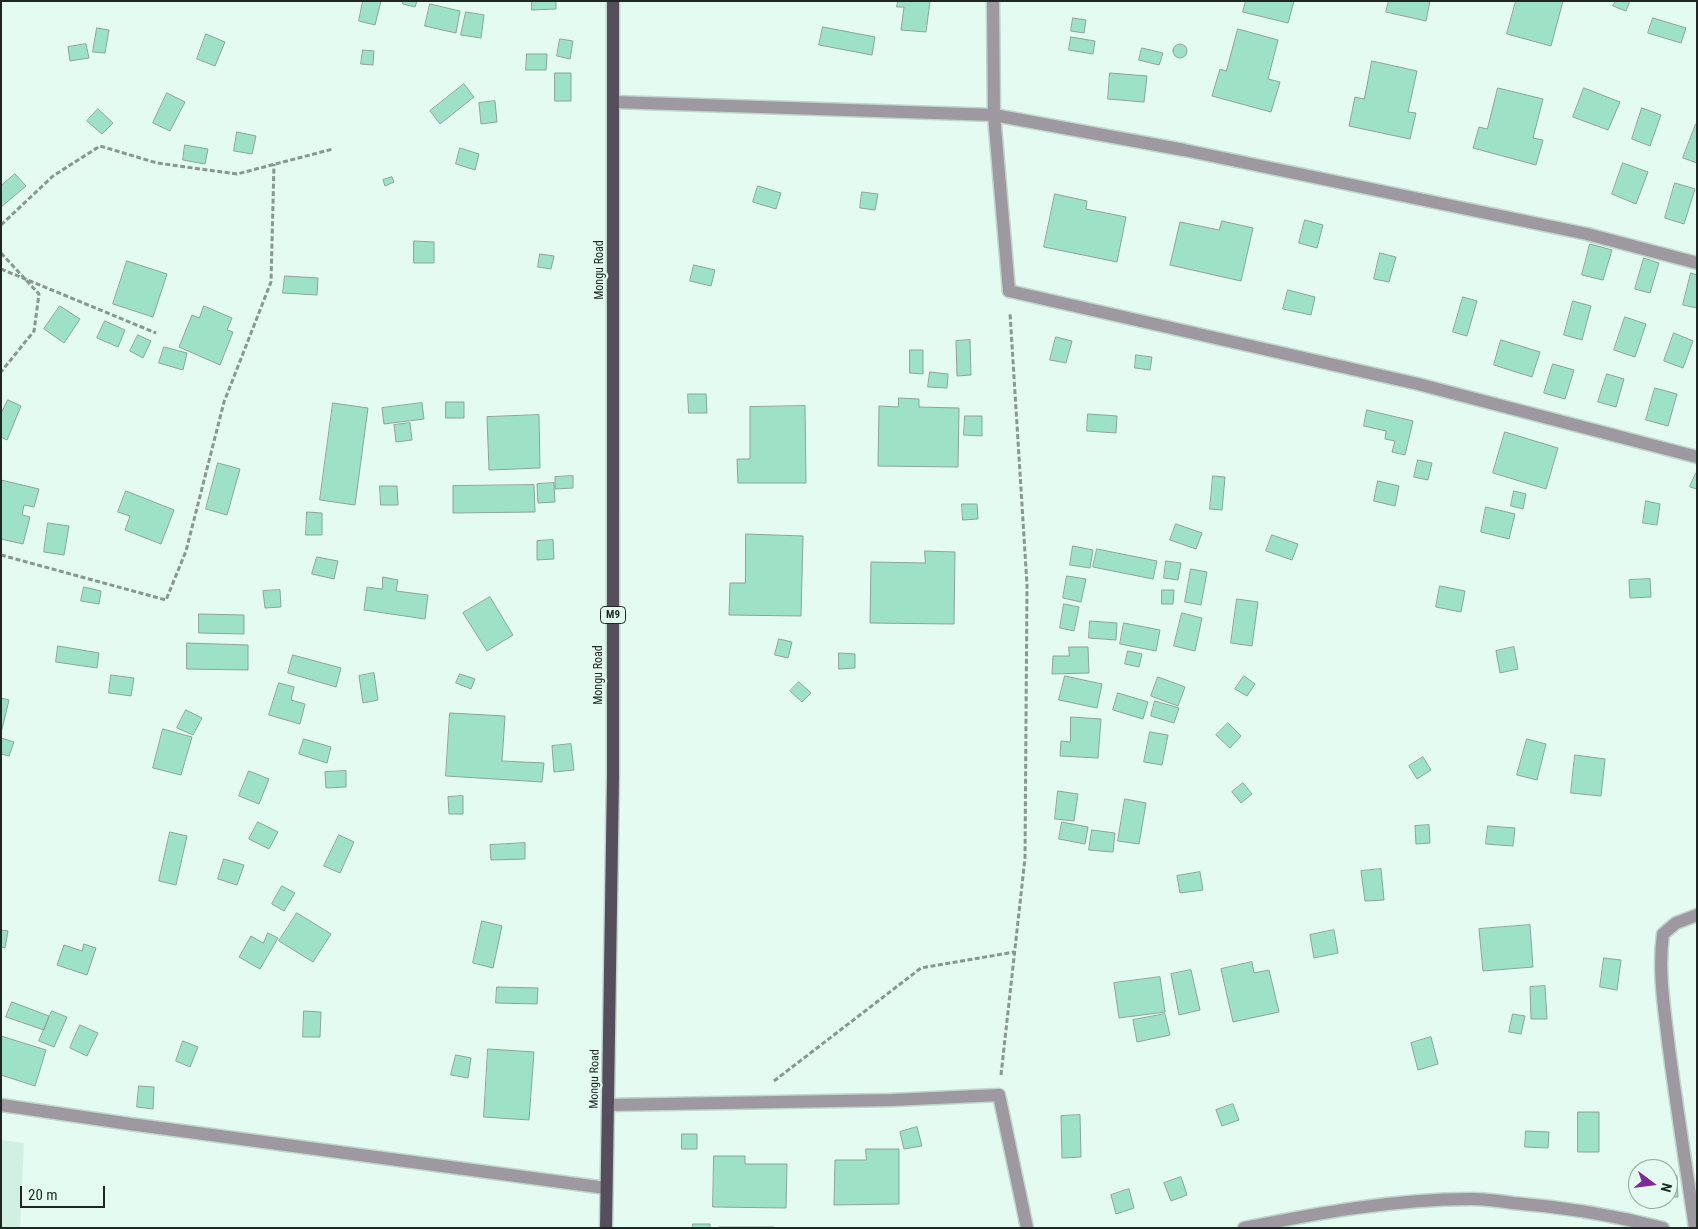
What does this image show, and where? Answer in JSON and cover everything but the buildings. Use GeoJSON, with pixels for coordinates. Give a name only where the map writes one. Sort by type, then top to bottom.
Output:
{"type":"FeatureCollection","features":[{"type":"Feature","properties":{"kind":"main road","name":"Mongu Road"},"geometry":{"type":"LineString","coordinates":[[606,1228],[613,777],[613,1]]}},
{"type":"Feature","properties":{"kind":"street"},"geometry":{"type":"LineString","coordinates":[[993,1],[994,115],[1009,292],[1418,384],[1697,457]]}},
{"type":"Feature","properties":{"kind":"street"},"geometry":{"type":"LineString","coordinates":[[614,102],[994,115],[1184,150],[1578,232],[1697,263]]}},
{"type":"Feature","properties":{"kind":"street"},"geometry":{"type":"LineString","coordinates":[[1695,1228],[1674,1083],[1661,980],[1660,952],[1663,934],[1676,923],[1697,915]]}},
{"type":"Feature","properties":{"kind":"street"},"geometry":{"type":"LineString","coordinates":[[608,1105],[892,1100],[998,1096],[1027,1228]]}},
{"type":"Feature","properties":{"kind":"street"},"geometry":{"type":"LineString","coordinates":[[1,1105],[606,1188]]}},
{"type":"Feature","properties":{"kind":"street"},"geometry":{"type":"LineString","coordinates":[[1244,1228],[1302,1216],[1401,1203],[1472,1199],[1550,1206],[1631,1220],[1663,1228]]}},
{"type":"Feature","properties":{"kind":"path"},"geometry":{"type":"LineString","coordinates":[[1,225],[53,176],[100,146],[157,163],[237,174],[333,149]]}},
{"type":"Feature","properties":{"kind":"path"},"geometry":{"type":"LineString","coordinates":[[1,555],[166,600],[186,551],[224,402],[271,282],[274,164]]}},
{"type":"Feature","properties":{"kind":"path"},"geometry":{"type":"LineString","coordinates":[[1,253],[39,294],[34,331],[1,372]]}},
{"type":"Feature","properties":{"kind":"path"},"geometry":{"type":"LineString","coordinates":[[1,269],[156,333]]}},
{"type":"Feature","properties":{"kind":"path"},"geometry":{"type":"LineString","coordinates":[[998,1096],[1025,858],[1028,585],[1009,292]]}},
{"type":"Feature","properties":{"kind":"path"},"geometry":{"type":"LineString","coordinates":[[746,1102],[921,968],[1014,952]]}},
{"type":"Feature","properties":{"kind":"shaded area"},"geometry":{"type":"Polygon","coordinates":[[[1,1140],[24,1143],[20,1228],[1,1228],[1,1140]]]}}]}
